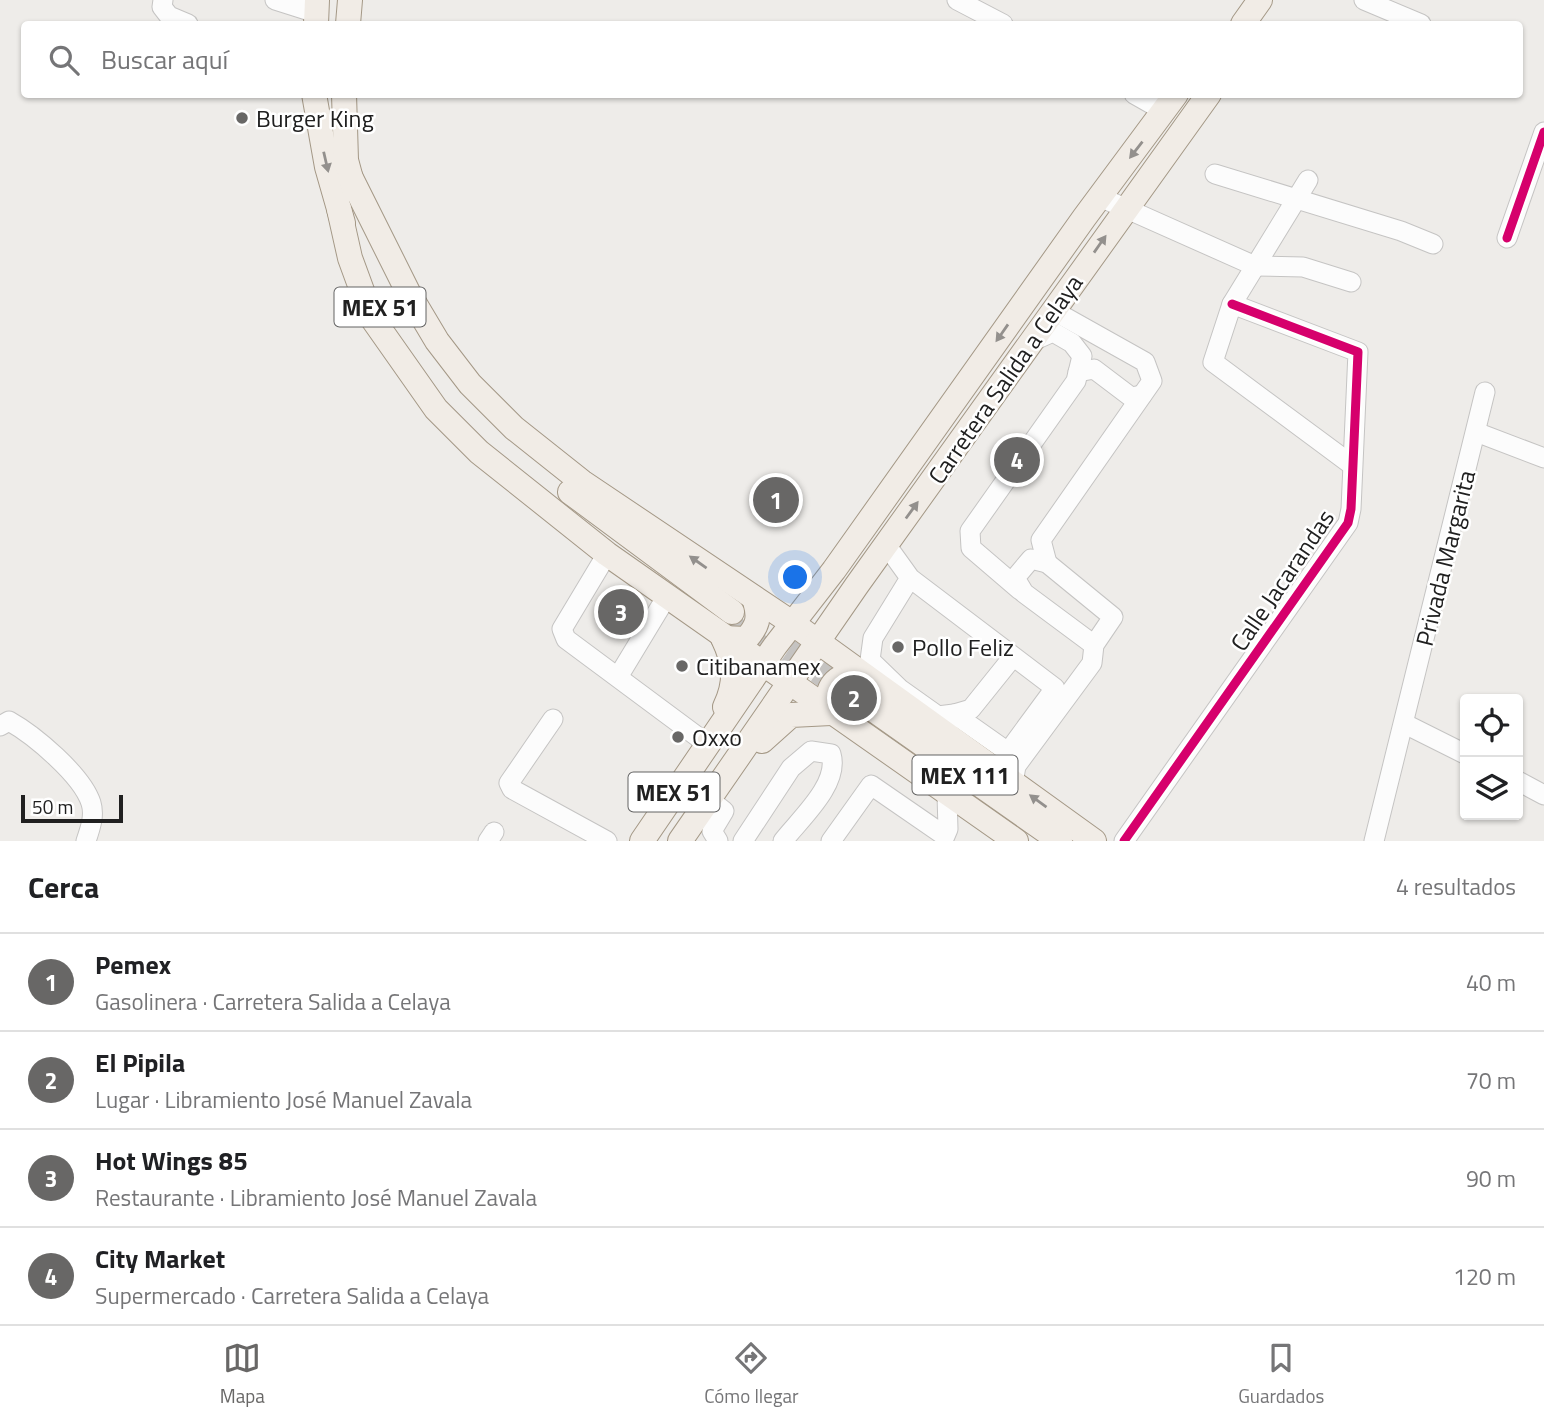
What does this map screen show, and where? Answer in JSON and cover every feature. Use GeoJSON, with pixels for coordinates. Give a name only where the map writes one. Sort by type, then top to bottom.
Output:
{"type":"FeatureCollection","features":[{"type":"Feature","properties":{"kind":"main road"},"geometry":{"type":"LineString","coordinates":[[348,21],[350,0]]}},
{"type":"Feature","properties":{"kind":"main road"},"geometry":{"type":"LineString","coordinates":[[1245,21],[1260,0]]}},
{"type":"Feature","properties":{"kind":"main road","name":"MEX 51"},"geometry":{"type":"LineString","coordinates":[[315,98],[327,167],[339,209],[367,283],[391,327],[426,380],[459,418],[574,514],[727,624]]}},
{"type":"Feature","properties":{"kind":"main road","name":"MEX 51"},"geometry":{"type":"LineString","coordinates":[[344,98],[346,160],[372,254],[410,325],[449,379],[488,423],[727,624]]}},
{"type":"Feature","properties":{"kind":"main road","name":"Carretera Salida a Celaya"},"geometry":{"type":"LineString","coordinates":[[795,674],[1206,98]]}},
{"type":"Feature","properties":{"kind":"main road","name":"Carretera Salida a Celaya"},"geometry":{"type":"LineString","coordinates":[[768,656],[834,570],[1029,295],[1170,103]]}},
{"type":"Feature","properties":{"kind":"main road"},"geometry":{"type":"LineString","coordinates":[[350,176],[408,294],[437,341],[470,384],[514,428],[582,482],[755,601],[792,623],[856,672],[951,725],[1013,783],[1094,841]]}},
{"type":"Feature","properties":{"kind":"main road"},"geometry":{"type":"LineString","coordinates":[[339,209],[350,258],[372,318],[436,410],[490,461],[607,554],[667,596],[727,624],[795,674],[831,713],[1016,841]]}},
{"type":"Feature","properties":{"kind":"main road"},"geometry":{"type":"LineString","coordinates":[[1029,295],[1054,312]]}},
{"type":"Feature","properties":{"kind":"main road"},"geometry":{"type":"LineString","coordinates":[[755,601],[776,604],[792,602],[806,596],[834,570]]}},
{"type":"Feature","properties":{"kind":"main road"},"geometry":{"type":"LineString","coordinates":[[856,672],[843,649],[842,626],[857,585]]}},
{"type":"Feature","properties":{"kind":"main road"},"geometry":{"type":"LineString","coordinates":[[727,624],[746,639],[756,628],[760,615],[755,601]]}},
{"type":"Feature","properties":{"kind":"main road"},"geometry":{"type":"LineString","coordinates":[[706,743],[731,695],[735,663],[727,624]]}},
{"type":"Feature","properties":{"kind":"main road","name":"MEX 51"},"geometry":{"type":"LineString","coordinates":[[642,841],[706,743],[768,656]]}},
{"type":"Feature","properties":{"kind":"main road"},"geometry":{"type":"LineString","coordinates":[[831,713],[826,700],[830,687],[840,676],[856,672]]}},
{"type":"Feature","properties":{"kind":"main road","name":"MEX 51"},"geometry":{"type":"LineString","coordinates":[[680,841],[795,674]]}},
{"type":"Feature","properties":{"kind":"main road"},"geometry":{"type":"LineString","coordinates":[[725,779],[791,715],[831,713]]}},
{"type":"Feature","properties":{"kind":"main road","name":"MEX 111"},"geometry":{"type":"LineString","coordinates":[[1034,841],[867,714],[1060,841]]}},
{"type":"Feature","properties":{"kind":"street"},"geometry":{"type":"LineString","coordinates":[[163,0],[162,8],[169,16],[181,21]]}},
{"type":"Feature","properties":{"kind":"street"},"geometry":{"type":"LineString","coordinates":[[275,0],[316,13]]}},
{"type":"Feature","properties":{"kind":"street"},"geometry":{"type":"LineString","coordinates":[[957,0],[997,21]]}},
{"type":"Feature","properties":{"kind":"street"},"geometry":{"type":"LineString","coordinates":[[1364,0],[1414,21]]}},
{"type":"Feature","properties":{"kind":"street"},"geometry":{"type":"LineString","coordinates":[[1150,98],[1170,103]]}},
{"type":"Feature","properties":{"kind":"street"},"geometry":{"type":"LineString","coordinates":[[1507,238],[1544,132]]}},
{"type":"Feature","properties":{"kind":"street"},"geometry":{"type":"LineString","coordinates":[[1215,173],[1401,231],[1433,244]]}},
{"type":"Feature","properties":{"kind":"street"},"geometry":{"type":"LineString","coordinates":[[1308,180],[1232,304],[1213,362],[1352,465]]}},
{"type":"Feature","properties":{"kind":"street"},"geometry":{"type":"LineString","coordinates":[[1100,197],[1255,266],[1303,267],[1351,282]]}},
{"type":"Feature","properties":{"kind":"street","name":"Calle Jacarandas"},"geometry":{"type":"LineString","coordinates":[[1124,841],[1348,523],[1358,352],[1232,304]]}},
{"type":"Feature","properties":{"kind":"street"},"geometry":{"type":"LineString","coordinates":[[1046,563],[1041,540],[1152,381],[1145,362],[1054,312]]}},
{"type":"Feature","properties":{"kind":"street"},"geometry":{"type":"LineString","coordinates":[[1035,340],[1053,332],[1072,343],[1082,356],[1076,381],[970,531],[971,548],[1024,593],[1094,645]]}},
{"type":"Feature","properties":{"kind":"street"},"geometry":{"type":"LineString","coordinates":[[1102,376],[1122,348]]}},
{"type":"Feature","properties":{"kind":"street"},"geometry":{"type":"LineString","coordinates":[[1078,372],[1094,369],[1131,397],[1142,395]]}},
{"type":"Feature","properties":{"kind":"street","name":"Privada Margarita"},"geometry":{"type":"LineString","coordinates":[[1374,841],[1485,392]]}},
{"type":"Feature","properties":{"kind":"street"},"geometry":{"type":"LineString","coordinates":[[1476,432],[1544,458]]}},
{"type":"Feature","properties":{"kind":"street"},"geometry":{"type":"LineString","coordinates":[[887,546],[911,578],[1012,658],[1055,688],[1008,752],[951,725],[900,689],[870,660],[873,638],[911,578]]}},
{"type":"Feature","properties":{"kind":"street"},"geometry":{"type":"LineString","coordinates":[[607,554],[562,629],[566,639],[706,743]]}},
{"type":"Feature","properties":{"kind":"street"},"geometry":{"type":"LineString","coordinates":[[1013,783],[1016,766],[1092,663],[1094,645],[1113,617],[1046,563],[1031,559],[1015,578],[1024,593]]}},
{"type":"Feature","properties":{"kind":"street"},"geometry":{"type":"LineString","coordinates":[[618,677],[667,596]]}},
{"type":"Feature","properties":{"kind":"street"},"geometry":{"type":"LineString","coordinates":[[951,725],[971,709],[1012,658]]}},
{"type":"Feature","properties":{"kind":"street"},"geometry":{"type":"LineString","coordinates":[[553,719],[509,783],[512,789],[607,841]]}},
{"type":"Feature","properties":{"kind":"street"},"geometry":{"type":"LineString","coordinates":[[0,726],[9,721],[22,728],[76,777],[91,803],[92,822],[86,841]]}},
{"type":"Feature","properties":{"kind":"street"},"geometry":{"type":"LineString","coordinates":[[1405,723],[1460,751]]}},
{"type":"Feature","properties":{"kind":"street"},"geometry":{"type":"LineString","coordinates":[[743,841],[791,768],[811,751],[831,754],[835,766],[827,784],[783,841]]}},
{"type":"Feature","properties":{"kind":"street"},"geometry":{"type":"LineString","coordinates":[[1523,784],[1544,795]]}},
{"type":"Feature","properties":{"kind":"street"},"geometry":{"type":"LineString","coordinates":[[831,841],[871,785],[948,839]]}},
{"type":"Feature","properties":{"kind":"street"},"geometry":{"type":"LineString","coordinates":[[947,795],[948,839]]}},
{"type":"Feature","properties":{"kind":"street"},"geometry":{"type":"LineString","coordinates":[[710,800],[724,811],[711,838]]}},
{"type":"Feature","properties":{"kind":"green space"},"geometry":{"type":"Polygon","coordinates":[[[853,679],[873,692],[856,719],[835,705],[842,681],[853,679]]]}},
{"type":"Feature","properties":{"kind":"tunnel"},"geometry":{"type":"LineString","coordinates":[[725,621],[787,666]]}},
{"type":"Feature","properties":{"kind":"tunnel"},"geometry":{"type":"LineString","coordinates":[[788,651],[871,708]]}},
{"type":"Feature","properties":{"kind":"cycle path"},"geometry":{"type":"LineString","coordinates":[[1507,238],[1544,132]]}},
{"type":"Feature","properties":{"kind":"cycle path"},"geometry":{"type":"LineString","coordinates":[[1124,841],[1348,523],[1351,509],[1358,352],[1232,304]]}},
{"type":"Feature","properties":{"kind":"place","name":"Burger King"},"geometry":{"type":"Point","coordinates":[242,118]}},
{"type":"Feature","properties":{"kind":"place","name":"City Market"},"geometry":{"type":"Point","coordinates":[1017,460]}},
{"type":"Feature","properties":{"kind":"place","name":"Pemex"},"geometry":{"type":"Point","coordinates":[776,500]}},
{"type":"Feature","properties":{"kind":"place","name":"Hot Wings 85"},"geometry":{"type":"Point","coordinates":[621,612]}},
{"type":"Feature","properties":{"kind":"place","name":"Pollo Feliz"},"geometry":{"type":"Point","coordinates":[898,647]}},
{"type":"Feature","properties":{"kind":"place","name":"Citibanamex"},"geometry":{"type":"Point","coordinates":[682,666]}},
{"type":"Feature","properties":{"kind":"place","name":"El Pipila"},"geometry":{"type":"Point","coordinates":[854,698]}},
{"type":"Feature","properties":{"kind":"place","name":"Oxxo"},"geometry":{"type":"Point","coordinates":[678,737]}}]}
